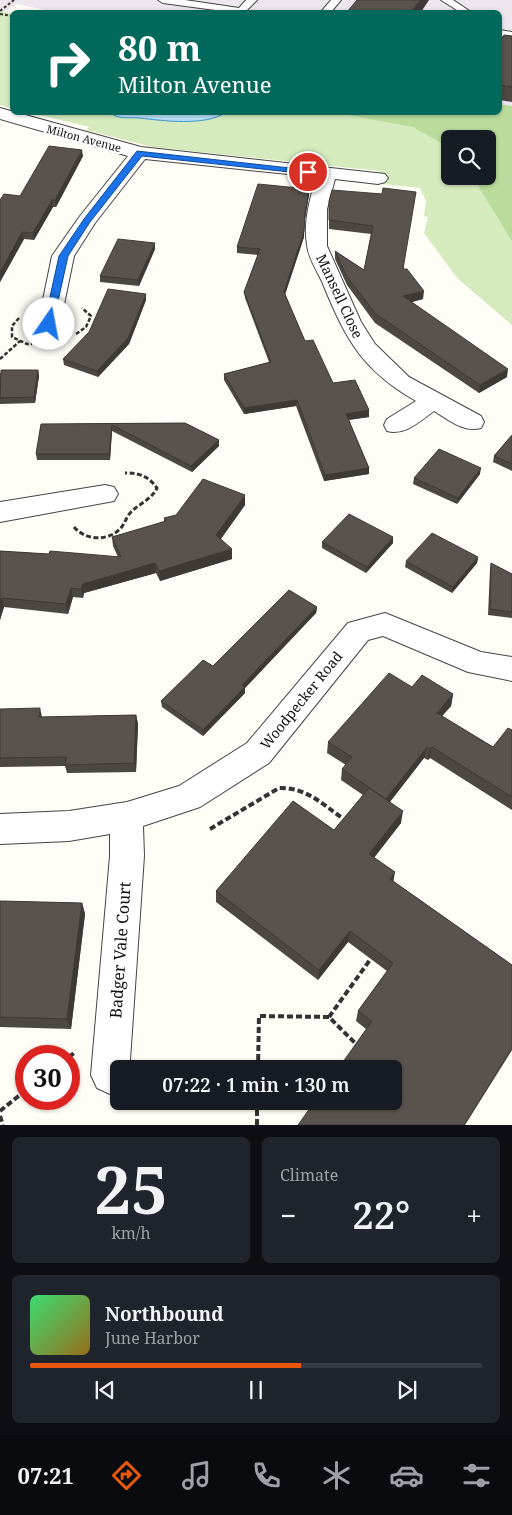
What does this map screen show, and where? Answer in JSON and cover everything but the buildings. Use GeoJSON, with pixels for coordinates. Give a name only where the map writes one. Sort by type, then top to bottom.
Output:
{"type":"FeatureCollection","features":[{"type":"Feature","properties":{"kind":"street","name":"Milton Avenue"},"geometry":{"type":"LineString","coordinates":[[0,113],[140,153],[378,178]]}},
{"type":"Feature","properties":{"kind":"street"},"geometry":{"type":"LineString","coordinates":[[49,324],[63,256],[87,220],[140,153]]}},
{"type":"Feature","properties":{"kind":"street","name":"Mansell Close"},"geometry":{"type":"LineString","coordinates":[[327,174],[317,209],[317,246],[342,305],[366,349],[400,382],[472,422]]}},
{"type":"Feature","properties":{"kind":"street"},"geometry":{"type":"LineString","coordinates":[[396,425],[433,401]]}},
{"type":"Feature","properties":{"kind":"street"},"geometry":{"type":"LineString","coordinates":[[0,512],[105,494]]}},
{"type":"Feature","properties":{"kind":"street","name":"Woodpecker Road"},"geometry":{"type":"LineString","coordinates":[[0,829],[69,826],[127,817],[189,797],[258,753],[358,631],[385,624],[478,664],[512,669]]}},
{"type":"Feature","properties":{"kind":"street","name":"Badger Vale Court"},"geometry":{"type":"LineString","coordinates":[[111,1060],[127,856],[127,817]]}},
{"type":"Feature","properties":{"kind":"lane"},"geometry":{"type":"LineString","coordinates":[[163,0],[234,10]]}},
{"type":"Feature","properties":{"kind":"lane"},"geometry":{"type":"LineString","coordinates":[[242,10],[252,0]]}},
{"type":"Feature","properties":{"kind":"lane"},"geometry":{"type":"LineString","coordinates":[[328,10],[336,0]]}},
{"type":"Feature","properties":{"kind":"lane"},"geometry":{"type":"LineString","coordinates":[[446,0],[463,10]]}},
{"type":"Feature","properties":{"kind":"path"},"geometry":{"type":"LineString","coordinates":[[10,16],[0,12],[14,0]]}},
{"type":"Feature","properties":{"kind":"path"},"geometry":{"type":"LineString","coordinates":[[0,20],[6,15]]}},
{"type":"Feature","properties":{"kind":"path"},"geometry":{"type":"LineString","coordinates":[[71,334],[78,334],[83,331],[90,322],[91,316],[84,308],[76,304]]}},
{"type":"Feature","properties":{"kind":"path"},"geometry":{"type":"LineString","coordinates":[[0,359],[19,341],[27,344],[37,344]]}},
{"type":"Feature","properties":{"kind":"path"},"geometry":{"type":"LineString","coordinates":[[210,828],[279,788],[290,787],[298,788],[308,793],[341,817]]}},
{"type":"Feature","properties":{"kind":"path"},"geometry":{"type":"LineString","coordinates":[[329,1018],[373,955]]}},
{"type":"Feature","properties":{"kind":"path"},"geometry":{"type":"LineString","coordinates":[[258,1060],[258,1016],[329,1018],[361,1050]]}},
{"type":"Feature","properties":{"kind":"path"},"geometry":{"type":"LineString","coordinates":[[0,1111],[15,1099]]}},
{"type":"Feature","properties":{"kind":"path"},"geometry":{"type":"LineString","coordinates":[[257,1110],[257,1125]]}},
{"type":"Feature","properties":{"kind":"path"},"geometry":{"type":"LineString","coordinates":[[0,1116],[3,1125]]}},
{"type":"Feature","properties":{"kind":"shaded area"},"geometry":{"type":"Polygon","coordinates":[[[0,0],[512,0],[512,106],[502,104],[502,10],[46,10],[16,4],[6,11],[0,10],[0,0]]]}},
{"type":"Feature","properties":{"kind":"green space"},"geometry":{"type":"Polygon","coordinates":[[[0,10],[10,13],[10,108],[0,105],[0,10]]]}},
{"type":"Feature","properties":{"kind":"green space"},"geometry":{"type":"Polygon","coordinates":[[[502,104],[512,106],[512,241],[478,185],[496,185],[496,130],[441,130],[441,143],[413,127],[349,115],[502,115],[502,104]]]}},
{"type":"Feature","properties":{"kind":"green space"},"geometry":{"type":"Polygon","coordinates":[[[40,115],[492,115],[512,144],[512,325],[457,278],[424,233],[428,217],[424,216],[426,201],[420,188],[382,184],[380,171],[152,147],[86,130],[89,127],[40,115]]]}},
{"type":"Feature","properties":{"kind":"water"},"geometry":{"type":"Polygon","coordinates":[[[114,115],[220,115],[206,120],[195,121],[114,115]]]}},
{"type":"Feature","properties":{"kind":"route"},"geometry":{"type":"LineString","coordinates":[[49,324],[63,256],[87,220],[140,153],[308,172]]}}]}
